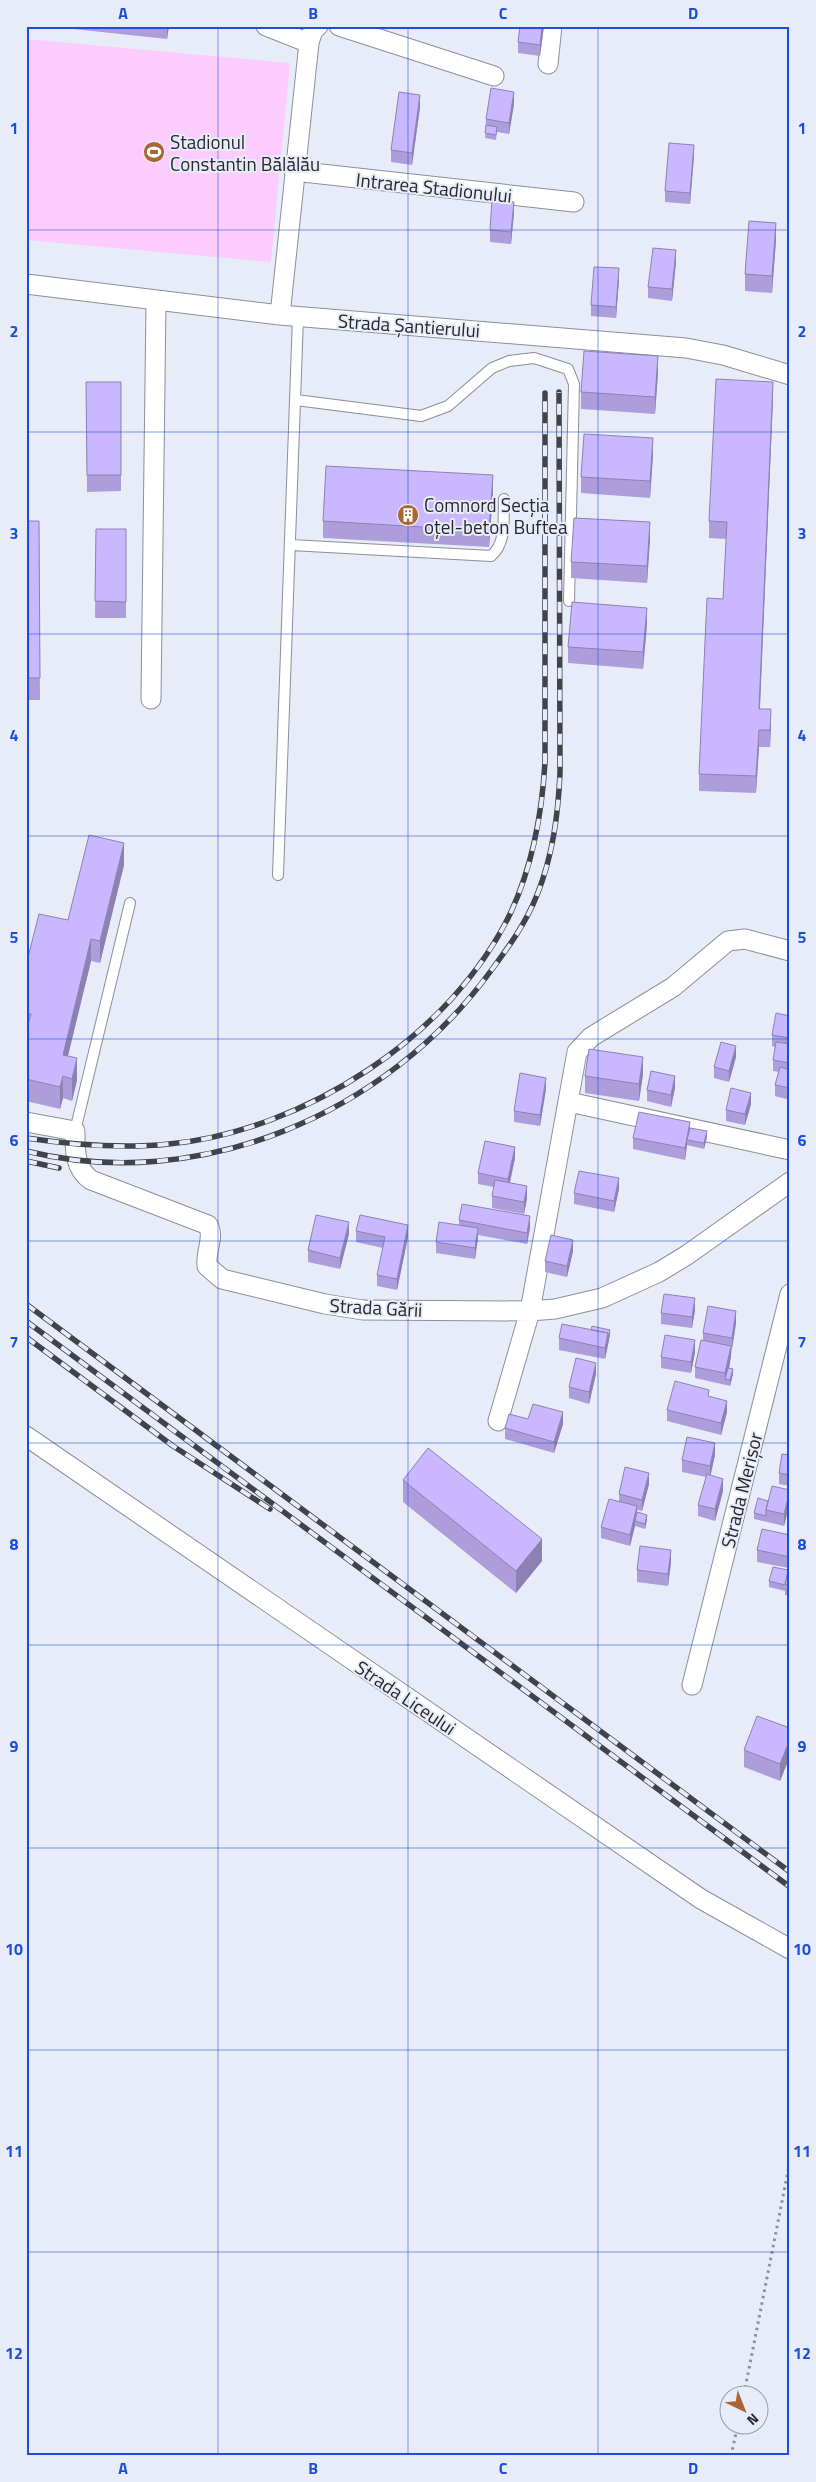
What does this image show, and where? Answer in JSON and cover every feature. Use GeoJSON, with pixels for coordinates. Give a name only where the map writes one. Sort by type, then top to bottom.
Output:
{"type":"FeatureCollection","features":[{"type":"Feature","properties":{"kind":"street"},"geometry":{"type":"LineString","coordinates":[[266,26],[309,44]]}},
{"type":"Feature","properties":{"kind":"street"},"geometry":{"type":"LineString","coordinates":[[280,315],[309,44],[313,30],[318,26]]}},
{"type":"Feature","properties":{"kind":"street"},"geometry":{"type":"LineString","coordinates":[[338,26],[494,76]]}},
{"type":"Feature","properties":{"kind":"street"},"geometry":{"type":"LineString","coordinates":[[548,64],[552,26]]}},
{"type":"Feature","properties":{"kind":"street","name":"Intrarea Stadionului"},"geometry":{"type":"LineString","coordinates":[[294,171],[574,202]]}},
{"type":"Feature","properties":{"kind":"street","name":"Strada Șantierului"},"geometry":{"type":"LineString","coordinates":[[26,284],[298,317],[686,348],[723,355],[790,375]]}},
{"type":"Feature","properties":{"kind":"street"},"geometry":{"type":"LineString","coordinates":[[151,699],[156,301]]}},
{"type":"Feature","properties":{"kind":"street"},"geometry":{"type":"LineString","coordinates":[[498,1421],[530,1311],[569,1102],[575,1059],[582,1044],[673,987],[719,946],[728,941],[745,939],[790,951]]}},
{"type":"Feature","properties":{"kind":"street"},"geometry":{"type":"LineString","coordinates":[[569,1102],[790,1150]]}},
{"type":"Feature","properties":{"kind":"street"},"geometry":{"type":"LineString","coordinates":[[26,1122],[75,1131]]}},
{"type":"Feature","properties":{"kind":"street","name":"Strada Gării"},"geometry":{"type":"LineString","coordinates":[[75,1131],[76,1159],[86,1177],[208,1225],[211,1236],[206,1254],[208,1266],[222,1279],[325,1304],[362,1310],[530,1311],[576,1306],[628,1288],[687,1255],[790,1182]]}},
{"type":"Feature","properties":{"kind":"street","name":"Strada Merișor"},"geometry":{"type":"LineString","coordinates":[[692,1685],[790,1294]]}},
{"type":"Feature","properties":{"kind":"street","name":"Strada Liceului"},"geometry":{"type":"LineString","coordinates":[[26,1436],[701,1899],[790,1949]]}},
{"type":"Feature","properties":{"kind":"lane"},"geometry":{"type":"LineString","coordinates":[[278,876],[298,317]]}},
{"type":"Feature","properties":{"kind":"lane"},"geometry":{"type":"LineString","coordinates":[[296,400],[421,416],[448,406],[492,368],[510,361],[534,358],[568,369],[574,384],[569,601]]}},
{"type":"Feature","properties":{"kind":"lane"},"geometry":{"type":"LineString","coordinates":[[291,544],[491,556],[499,549],[502,542],[504,499]]}},
{"type":"Feature","properties":{"kind":"lane"},"geometry":{"type":"LineString","coordinates":[[75,1131],[130,903]]}},
{"type":"Feature","properties":{"kind":"path"},"geometry":{"type":"LineString","coordinates":[[746,2384],[790,2161]]}},
{"type":"Feature","properties":{"kind":"path"},"geometry":{"type":"LineString","coordinates":[[731,2456],[736,2434]]}},
{"type":"Feature","properties":{"kind":"shaded area","name":"Stadionul Constantin Bălălău"},"geometry":{"type":"Polygon","coordinates":[[[26,39],[290,63],[271,262],[26,240],[26,39]]]}},
{"type":"Feature","properties":{"kind":"building"},"geometry":{"type":"Polygon","coordinates":[[[520,26],[542,26],[540,45],[518,42],[520,26]]]}},
{"type":"Feature","properties":{"kind":"building"},"geometry":{"type":"Polygon","coordinates":[[[491,88],[514,92],[509,123],[486,119],[491,88]]]}},
{"type":"Feature","properties":{"kind":"building"},"geometry":{"type":"Polygon","coordinates":[[[399,92],[420,95],[412,153],[391,150],[399,92]]]}},
{"type":"Feature","properties":{"kind":"building"},"geometry":{"type":"Polygon","coordinates":[[[486,125],[497,127],[496,135],[485,133],[486,125]]]}},
{"type":"Feature","properties":{"kind":"building"},"geometry":{"type":"Polygon","coordinates":[[[669,143],[694,145],[690,193],[665,191],[669,143]]]}},
{"type":"Feature","properties":{"kind":"building"},"geometry":{"type":"Polygon","coordinates":[[[492,200],[514,202],[511,232],[490,230],[492,200]]]}},
{"type":"Feature","properties":{"kind":"building"},"geometry":{"type":"Polygon","coordinates":[[[749,221],[776,223],[772,276],[745,274],[749,221]]]}},
{"type":"Feature","properties":{"kind":"building"},"geometry":{"type":"Polygon","coordinates":[[[653,248],[676,250],[672,289],[648,287],[653,248]]]}},
{"type":"Feature","properties":{"kind":"building"},"geometry":{"type":"Polygon","coordinates":[[[594,267],[619,268],[616,307],[591,305],[594,267]]]}},
{"type":"Feature","properties":{"kind":"building"},"geometry":{"type":"Polygon","coordinates":[[[584,351],[658,356],[655,397],[581,392],[584,351]]]}},
{"type":"Feature","properties":{"kind":"building"},"geometry":{"type":"Polygon","coordinates":[[[716,379],[773,382],[759,709],[771,709],[770,730],[759,730],[756,776],[699,774],[707,598],[723,599],[727,522],[709,521],[716,379]]]}},
{"type":"Feature","properties":{"kind":"building"},"geometry":{"type":"Polygon","coordinates":[[[86,382],[121,382],[121,475],[87,475],[86,382]]]}},
{"type":"Feature","properties":{"kind":"building"},"geometry":{"type":"Polygon","coordinates":[[[584,434],[653,438],[650,481],[581,477],[584,434]]]}},
{"type":"Feature","properties":{"kind":"building","name":"Comnord Secția oțel-beton Buftea"},"geometry":{"type":"Polygon","coordinates":[[[326,466],[493,475],[489,531],[323,521],[326,466]]]}},
{"type":"Feature","properties":{"kind":"building"},"geometry":{"type":"Polygon","coordinates":[[[574,518],[650,522],[647,566],[571,562],[574,518]]]}},
{"type":"Feature","properties":{"kind":"building"},"geometry":{"type":"Polygon","coordinates":[[[26,521],[39,521],[40,678],[26,678],[26,521]]]}},
{"type":"Feature","properties":{"kind":"building"},"geometry":{"type":"Polygon","coordinates":[[[96,529],[126,529],[126,602],[95,601],[96,529]]]}},
{"type":"Feature","properties":{"kind":"building"},"geometry":{"type":"Polygon","coordinates":[[[572,602],[647,608],[643,652],[568,647],[572,602]]]}},
{"type":"Feature","properties":{"kind":"building"},"geometry":{"type":"Polygon","coordinates":[[[89,835],[124,843],[100,941],[91,939],[63,1055],[77,1058],[72,1079],[63,1076],[60,1087],[26,1079],[26,1033],[31,1014],[26,1013],[26,965],[39,914],[68,920],[89,835]]]}},
{"type":"Feature","properties":{"kind":"building"},"geometry":{"type":"Polygon","coordinates":[[[776,1013],[790,1016],[790,1038],[772,1035],[776,1013]]]}},
{"type":"Feature","properties":{"kind":"building"},"geometry":{"type":"Polygon","coordinates":[[[721,1042],[736,1046],[729,1071],[714,1067],[721,1042]]]}},
{"type":"Feature","properties":{"kind":"building"},"geometry":{"type":"Polygon","coordinates":[[[776,1042],[790,1044],[790,1063],[773,1060],[776,1042]]]}},
{"type":"Feature","properties":{"kind":"building"},"geometry":{"type":"Polygon","coordinates":[[[589,1049],[643,1057],[639,1084],[585,1076],[589,1049]]]}},
{"type":"Feature","properties":{"kind":"building"},"geometry":{"type":"Polygon","coordinates":[[[780,1067],[790,1070],[790,1088],[775,1085],[780,1067]]]}},
{"type":"Feature","properties":{"kind":"building"},"geometry":{"type":"Polygon","coordinates":[[[651,1071],[675,1076],[671,1095],[647,1090],[651,1071]]]}},
{"type":"Feature","properties":{"kind":"building"},"geometry":{"type":"Polygon","coordinates":[[[520,1073],[546,1078],[540,1115],[514,1111],[520,1073]]]}},
{"type":"Feature","properties":{"kind":"building"},"geometry":{"type":"Polygon","coordinates":[[[731,1088],[751,1093],[745,1114],[726,1110],[731,1088]]]}},
{"type":"Feature","properties":{"kind":"building"},"geometry":{"type":"Polygon","coordinates":[[[639,1112],[690,1122],[685,1148],[633,1138],[639,1112]]]}},
{"type":"Feature","properties":{"kind":"building"},"geometry":{"type":"Polygon","coordinates":[[[690,1128],[707,1131],[704,1143],[687,1140],[690,1128]]]}},
{"type":"Feature","properties":{"kind":"building"},"geometry":{"type":"Polygon","coordinates":[[[485,1141],[515,1147],[508,1179],[478,1173],[485,1141]]]}},
{"type":"Feature","properties":{"kind":"building"},"geometry":{"type":"Polygon","coordinates":[[[579,1171],[619,1178],[614,1201],[574,1193],[579,1171]]]}},
{"type":"Feature","properties":{"kind":"building"},"geometry":{"type":"Polygon","coordinates":[[[495,1180],[527,1186],[524,1202],[492,1196],[495,1180]]]}},
{"type":"Feature","properties":{"kind":"building"},"geometry":{"type":"Polygon","coordinates":[[[462,1204],[530,1216],[527,1233],[459,1220],[462,1204]]]}},
{"type":"Feature","properties":{"kind":"building"},"geometry":{"type":"Polygon","coordinates":[[[316,1215],[349,1222],[340,1258],[308,1250],[316,1215]]]}},
{"type":"Feature","properties":{"kind":"building"},"geometry":{"type":"Polygon","coordinates":[[[360,1215],[408,1225],[397,1279],[377,1275],[385,1237],[356,1231],[360,1215]]]}},
{"type":"Feature","properties":{"kind":"building"},"geometry":{"type":"Polygon","coordinates":[[[439,1222],[478,1228],[475,1248],[436,1242],[439,1222]]]}},
{"type":"Feature","properties":{"kind":"building"},"geometry":{"type":"Polygon","coordinates":[[[551,1235],[573,1240],[567,1266],[545,1261],[551,1235]]]}},
{"type":"Feature","properties":{"kind":"building"},"geometry":{"type":"Polygon","coordinates":[[[664,1294],[695,1298],[692,1317],[661,1313],[664,1294]]]}},
{"type":"Feature","properties":{"kind":"building"},"geometry":{"type":"Polygon","coordinates":[[[708,1306],[736,1311],[732,1338],[703,1333],[708,1306]]]}},
{"type":"Feature","properties":{"kind":"building"},"geometry":{"type":"Polygon","coordinates":[[[562,1324],[608,1333],[605,1348],[559,1338],[562,1324]]]}},
{"type":"Feature","properties":{"kind":"building"},"geometry":{"type":"Polygon","coordinates":[[[592,1326],[610,1330],[608,1339],[608,1333],[591,1330],[592,1326]]]}},
{"type":"Feature","properties":{"kind":"building"},"geometry":{"type":"Polygon","coordinates":[[[665,1335],[695,1340],[691,1362],[661,1357],[665,1335]]]}},
{"type":"Feature","properties":{"kind":"building"},"geometry":{"type":"Polygon","coordinates":[[[701,1340],[731,1346],[725,1373],[695,1367],[701,1340]]]}},
{"type":"Feature","properties":{"kind":"building"},"geometry":{"type":"Polygon","coordinates":[[[576,1358],[596,1363],[589,1392],[569,1387],[576,1358]]]}},
{"type":"Feature","properties":{"kind":"building"},"geometry":{"type":"Polygon","coordinates":[[[728,1368],[733,1369],[730,1380],[725,1379],[728,1368]]]}},
{"type":"Feature","properties":{"kind":"building"},"geometry":{"type":"Polygon","coordinates":[[[675,1381],[709,1390],[708,1396],[727,1401],[721,1423],[667,1410],[675,1381]]]}},
{"type":"Feature","properties":{"kind":"building"},"geometry":{"type":"Polygon","coordinates":[[[533,1404],[563,1412],[554,1442],[505,1428],[509,1414],[528,1419],[533,1404]]]}},
{"type":"Feature","properties":{"kind":"building"},"geometry":{"type":"Polygon","coordinates":[[[687,1437],[715,1443],[710,1466],[682,1460],[687,1437]]]}},
{"type":"Feature","properties":{"kind":"building"},"geometry":{"type":"Polygon","coordinates":[[[428,1448],[542,1539],[516,1571],[403,1480],[428,1448]]]}},
{"type":"Feature","properties":{"kind":"building"},"geometry":{"type":"Polygon","coordinates":[[[782,1454],[790,1455],[790,1475],[779,1473],[782,1454]]]}},
{"type":"Feature","properties":{"kind":"building"},"geometry":{"type":"Polygon","coordinates":[[[625,1467],[649,1473],[642,1500],[619,1494],[625,1467]]]}},
{"type":"Feature","properties":{"kind":"building"},"geometry":{"type":"Polygon","coordinates":[[[707,1474],[723,1479],[715,1509],[698,1505],[707,1474]]]}},
{"type":"Feature","properties":{"kind":"building"},"geometry":{"type":"Polygon","coordinates":[[[772,1486],[790,1490],[784,1514],[766,1510],[772,1486]]]}},
{"type":"Feature","properties":{"kind":"building"},"geometry":{"type":"Polygon","coordinates":[[[758,1498],[768,1501],[766,1516],[754,1513],[758,1498]]]}},
{"type":"Feature","properties":{"kind":"building"},"geometry":{"type":"Polygon","coordinates":[[[609,1499],[637,1506],[630,1535],[601,1527],[609,1499]]]}},
{"type":"Feature","properties":{"kind":"building"},"geometry":{"type":"Polygon","coordinates":[[[637,1512],[647,1515],[645,1524],[635,1521],[637,1512]]]}},
{"type":"Feature","properties":{"kind":"building"},"geometry":{"type":"Polygon","coordinates":[[[762,1529],[790,1535],[790,1557],[757,1550],[762,1529]]]}},
{"type":"Feature","properties":{"kind":"building"},"geometry":{"type":"Polygon","coordinates":[[[640,1546],[671,1550],[668,1574],[637,1570],[640,1546]]]}},
{"type":"Feature","properties":{"kind":"building"},"geometry":{"type":"Polygon","coordinates":[[[790,1565],[790,1585],[785,1584],[790,1565]]]}},
{"type":"Feature","properties":{"kind":"building"},"geometry":{"type":"Polygon","coordinates":[[[773,1567],[788,1570],[785,1585],[769,1581],[773,1567]]]}},
{"type":"Feature","properties":{"kind":"building"},"geometry":{"type":"Polygon","coordinates":[[[757,1716],[790,1728],[790,1739],[780,1764],[744,1750],[757,1716]]]}},
{"type":"Feature","properties":{"kind":"railway"},"geometry":{"type":"LineString","coordinates":[[26,1151],[92,1161],[157,1161],[222,1151],[284,1131],[343,1102],[398,1066],[447,1022],[503,954],[528,915],[537,895],[551,850],[558,804],[560,773],[559,392]]}},
{"type":"Feature","properties":{"kind":"railway"},"geometry":{"type":"LineString","coordinates":[[26,1138],[98,1146],[169,1144],[220,1135],[271,1120],[321,1098],[368,1070],[412,1036],[452,999],[485,957],[511,912],[519,894],[535,839],[544,781],[545,393]]}},
{"type":"Feature","properties":{"kind":"railway"},"geometry":{"type":"LineString","coordinates":[[26,1161],[59,1168]]}},
{"type":"Feature","properties":{"kind":"railway"},"geometry":{"type":"LineString","coordinates":[[26,1304],[790,1872]]}},
{"type":"Feature","properties":{"kind":"railway"},"geometry":{"type":"LineString","coordinates":[[26,1321],[790,1887]]}},
{"type":"Feature","properties":{"kind":"railway"},"geometry":{"type":"LineString","coordinates":[[26,1337],[173,1446],[270,1509]]}},
{"type":"Feature","properties":{"kind":"place","name":"Stadionul Constantin Bălălău"},"geometry":{"type":"Point","coordinates":[154,152]}},
{"type":"Feature","properties":{"kind":"place","name":"Comnord Secția oțel-beton Buftea"},"geometry":{"type":"Point","coordinates":[408,515]}}]}
